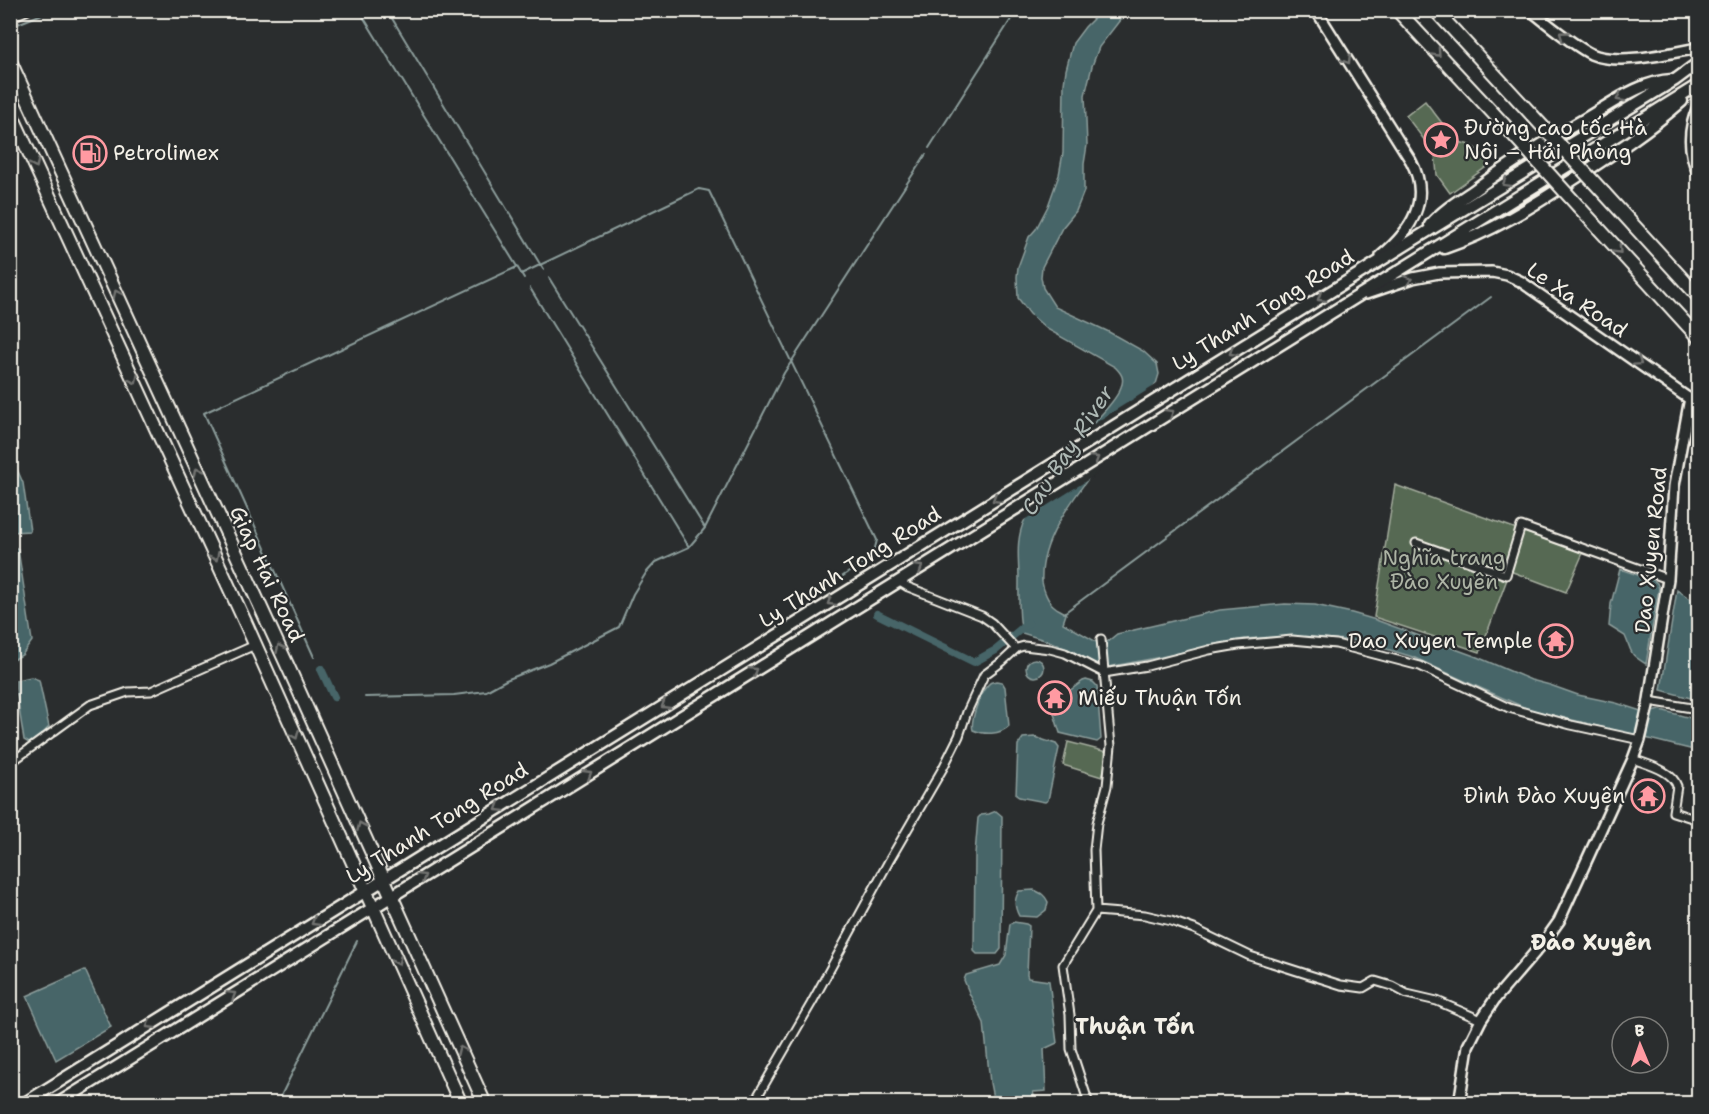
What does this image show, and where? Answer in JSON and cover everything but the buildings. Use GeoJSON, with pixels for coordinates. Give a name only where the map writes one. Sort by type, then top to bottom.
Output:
{"type":"FeatureCollection","features":[{"type":"Feature","properties":{"kind":"highway"},"geometry":{"type":"LineString","coordinates":[[1397,10],[1698,337]]}},
{"type":"Feature","properties":{"kind":"highway"},"geometry":{"type":"LineString","coordinates":[[1435,10],[1698,296]]}},
{"type":"Feature","properties":{"kind":"highway","name":"Giap Hai Road"},"geometry":{"type":"LineString","coordinates":[[10,61],[265,615],[485,1104]]}},
{"type":"Feature","properties":{"kind":"highway","name":"Giap Hai Road"},"geometry":{"type":"LineString","coordinates":[[10,111],[246,624],[461,1104]]}},
{"type":"Feature","properties":{"kind":"highway"},"geometry":{"type":"LineString","coordinates":[[246,624],[265,615]]}},
{"type":"Feature","properties":{"kind":"main road"},"geometry":{"type":"LineString","coordinates":[[1316,10],[1411,161],[1419,185],[1418,206],[1412,223],[1390,249],[1359,274]]}},
{"type":"Feature","properties":{"kind":"main road"},"geometry":{"type":"LineString","coordinates":[[1530,10],[1582,48],[1602,57],[1623,59],[1698,48]]}},
{"type":"Feature","properties":{"kind":"main road","name":"Ly Thanh Tong Road"},"geometry":{"type":"LineString","coordinates":[[23,1104],[1420,236],[1441,214],[1530,151],[1622,97],[1650,84],[1663,80],[1675,80],[1698,63]]}},
{"type":"Feature","properties":{"kind":"main road","name":"Ly Thanh Tong Road"},"geometry":{"type":"LineString","coordinates":[[57,1104],[1429,252],[1460,242],[1502,222],[1554,192],[1640,134],[1681,102],[1697,86]]}},
{"type":"Feature","properties":{"kind":"main road"},"geometry":{"type":"LineString","coordinates":[[1698,107],[1693,120],[1690,141],[1692,157],[1698,173]]}},
{"type":"Feature","properties":{"kind":"main road","name":"Le Xa Road"},"geometry":{"type":"LineString","coordinates":[[1353,299],[1425,275],[1485,272],[1507,275],[1520,281],[1698,405]]}},
{"type":"Feature","properties":{"kind":"main road"},"geometry":{"type":"LineString","coordinates":[[1283,321],[1293,336]]}},
{"type":"Feature","properties":{"kind":"main road","name":"Dao Xuyen Road"},"geometry":{"type":"LineString","coordinates":[[1640,740],[1649,704],[1668,579],[1674,486],[1690,398]]}},
{"type":"Feature","properties":{"kind":"main road"},"geometry":{"type":"LineString","coordinates":[[871,577],[880,592]]}},
{"type":"Feature","properties":{"kind":"main road"},"geometry":{"type":"LineString","coordinates":[[1459,1104],[1468,1046],[1495,999],[1559,921],[1640,740]]}},
{"type":"Feature","properties":{"kind":"street"},"geometry":{"type":"LineString","coordinates":[[10,18],[28,10]]}},
{"type":"Feature","properties":{"kind":"street"},"geometry":{"type":"LineString","coordinates":[[1416,543],[1506,575],[1521,526],[1668,579]]}},
{"type":"Feature","properties":{"kind":"street"},"geometry":{"type":"LineString","coordinates":[[898,581],[908,587],[970,610],[992,624],[1014,647]]}},
{"type":"Feature","properties":{"kind":"street"},"geometry":{"type":"LineString","coordinates":[[1089,1104],[1071,1049],[1070,1015],[1063,965],[1096,912],[1094,850],[1110,759],[1110,729],[1101,639]]}},
{"type":"Feature","properties":{"kind":"street"},"geometry":{"type":"LineString","coordinates":[[753,1104],[960,736],[967,712],[984,675],[1003,661],[1014,647],[1050,649],[1104,670],[1147,666],[1238,645],[1292,640],[1328,643],[1420,666],[1509,708],[1571,725],[1640,740]]}},
{"type":"Feature","properties":{"kind":"street"},"geometry":{"type":"LineString","coordinates":[[10,763],[90,705],[128,692],[151,692],[255,645]]}},
{"type":"Feature","properties":{"kind":"street"},"geometry":{"type":"LineString","coordinates":[[1649,704],[1698,709]]}},
{"type":"Feature","properties":{"kind":"street"},"geometry":{"type":"LineString","coordinates":[[1633,759],[1664,771],[1672,777],[1677,783],[1673,812],[1698,820]]}},
{"type":"Feature","properties":{"kind":"street"},"geometry":{"type":"LineString","coordinates":[[1096,912],[1145,915],[1171,921],[1194,928],[1250,956],[1280,966],[1341,985],[1363,988],[1375,981],[1407,994],[1437,1000],[1481,1020]]}},
{"type":"Feature","properties":{"kind":"green space"},"geometry":{"type":"Polygon","coordinates":[[[1425,101],[1456,141],[1473,146],[1489,165],[1450,193],[1437,175],[1435,154],[1406,116],[1425,101]]]}},
{"type":"Feature","properties":{"kind":"green space","name":"Nghĩa trang Đào Xuyên"},"geometry":{"type":"Polygon","coordinates":[[[1395,485],[1583,553],[1566,592],[1510,571],[1480,652],[1374,617],[1395,485]]]}},
{"type":"Feature","properties":{"kind":"green space"},"geometry":{"type":"Polygon","coordinates":[[[1068,742],[1107,752],[1102,777],[1063,765],[1068,742]]]}},
{"type":"Feature","properties":{"kind":"water"},"geometry":{"type":"Polygon","coordinates":[[[1101,11],[1127,11],[1099,47],[1092,66],[1085,95],[1087,145],[1084,191],[1076,211],[1062,228],[1042,267],[1041,277],[1043,288],[1055,307],[1143,351],[1157,364],[1159,374],[1156,384],[1072,502],[1053,533],[1043,565],[1042,582],[1050,602],[1066,614],[1063,623],[1100,644],[1107,642],[1117,634],[1220,610],[1285,604],[1315,605],[1376,620],[1477,657],[1531,680],[1578,695],[1641,711],[1661,710],[1698,720],[1698,751],[1528,709],[1413,657],[1360,641],[1292,636],[1244,639],[1108,667],[1093,663],[1051,642],[1022,633],[1019,614],[1018,550],[1025,519],[1093,424],[1116,397],[1123,381],[1115,367],[1047,329],[1030,314],[1018,298],[1018,267],[1029,237],[1048,206],[1059,175],[1063,153],[1064,84],[1073,43],[1101,11]]]}},
{"type":"Feature","properties":{"kind":"water"},"geometry":{"type":"Polygon","coordinates":[[[10,453],[23,483],[30,531],[11,532],[10,453]]]}},
{"type":"Feature","properties":{"kind":"water"},"geometry":{"type":"Polygon","coordinates":[[[11,545],[18,549],[32,641],[22,655],[11,661],[11,545]]]}},
{"type":"Feature","properties":{"kind":"water"},"geometry":{"type":"Polygon","coordinates":[[[1620,569],[1653,580],[1659,588],[1646,664],[1630,650],[1625,636],[1609,626],[1611,604],[1620,569]]]}},
{"type":"Feature","properties":{"kind":"water"},"geometry":{"type":"Polygon","coordinates":[[[1677,590],[1698,604],[1698,700],[1661,690],[1677,590]]]}},
{"type":"Feature","properties":{"kind":"water"},"geometry":{"type":"Polygon","coordinates":[[[1031,659],[1039,659],[1044,664],[1042,675],[1031,677],[1026,672],[1026,664],[1031,659]]]}},
{"type":"Feature","properties":{"kind":"water"},"geometry":{"type":"Polygon","coordinates":[[[31,677],[39,680],[49,727],[35,741],[29,743],[24,740],[16,680],[31,677]]]}},
{"type":"Feature","properties":{"kind":"water"},"geometry":{"type":"Polygon","coordinates":[[[1086,680],[1097,686],[1101,739],[1097,742],[1060,733],[1052,707],[1054,702],[1086,680]]]}},
{"type":"Feature","properties":{"kind":"water"},"geometry":{"type":"Polygon","coordinates":[[[996,681],[1002,682],[1005,687],[1009,726],[992,733],[973,730],[974,714],[981,695],[989,684],[996,681]]]}},
{"type":"Feature","properties":{"kind":"water"},"geometry":{"type":"Polygon","coordinates":[[[1034,737],[1056,744],[1059,748],[1048,800],[1045,802],[1016,795],[1018,745],[1023,738],[1034,737]]]}},
{"type":"Feature","properties":{"kind":"water"},"geometry":{"type":"Polygon","coordinates":[[[996,811],[1002,816],[1001,949],[997,954],[977,954],[974,951],[975,854],[978,818],[996,811]]]}},
{"type":"Feature","properties":{"kind":"water"},"geometry":{"type":"Polygon","coordinates":[[[1034,890],[1043,894],[1047,900],[1046,910],[1037,917],[1019,916],[1015,903],[1019,891],[1034,890]]]}},
{"type":"Feature","properties":{"kind":"water"},"geometry":{"type":"Polygon","coordinates":[[[1014,922],[1029,926],[1028,978],[1049,981],[1057,1043],[1044,1049],[1046,1091],[1033,1092],[1036,1103],[994,1103],[984,1023],[964,980],[966,975],[1000,965],[1006,955],[1010,924],[1014,922]]]}},
{"type":"Feature","properties":{"kind":"water"},"geometry":{"type":"Polygon","coordinates":[[[85,970],[111,1027],[56,1060],[27,996],[85,970]]]}},
{"type":"Feature","properties":{"kind":"pier"},"geometry":{"type":"Polygon","coordinates":[[[1159,383],[1094,476],[1021,522],[1087,428],[1159,383]]]}},
{"type":"Feature","properties":{"kind":"waterway"},"geometry":{"type":"LineString","coordinates":[[10,27],[52,10]]}},
{"type":"Feature","properties":{"kind":"waterway"},"geometry":{"type":"LineString","coordinates":[[359,10],[524,278]]}},
{"type":"Feature","properties":{"kind":"waterway"},"geometry":{"type":"LineString","coordinates":[[387,10],[543,269]]}},
{"type":"Feature","properties":{"kind":"waterway"},"geometry":{"type":"LineString","coordinates":[[929,148],[1017,10]]}},
{"type":"Feature","properties":{"kind":"waterway"},"geometry":{"type":"LineString","coordinates":[[365,697],[454,695],[486,691],[506,680],[549,663],[619,627],[633,594],[646,573],[656,562],[689,547],[705,528],[784,373],[926,154]]}},
{"type":"Feature","properties":{"kind":"waterway"},"geometry":{"type":"LineString","coordinates":[[521,274],[699,189],[709,191],[877,540],[873,556],[825,588]]}},
{"type":"Feature","properties":{"kind":"waterway"},"geometry":{"type":"LineString","coordinates":[[314,657],[204,413],[517,267]]}},
{"type":"Feature","properties":{"kind":"waterway"},"geometry":{"type":"LineString","coordinates":[[549,278],[705,528]]}},
{"type":"Feature","properties":{"kind":"waterway"},"geometry":{"type":"LineString","coordinates":[[530,288],[689,547]]}},
{"type":"Feature","properties":{"kind":"waterway"},"geometry":{"type":"LineString","coordinates":[[1064,613],[1491,297]]}},
{"type":"Feature","properties":{"kind":"waterway"},"geometry":{"type":"LineString","coordinates":[[877,614],[974,662],[996,650],[1028,623]]}},
{"type":"Feature","properties":{"kind":"waterway"},"geometry":{"type":"LineString","coordinates":[[321,669],[334,697]]}},
{"type":"Feature","properties":{"kind":"waterway"},"geometry":{"type":"LineString","coordinates":[[277,1104],[357,941]]}},
{"type":"Feature","properties":{"kind":"place","name":"Đường cao tốc Hà Nội – Hải Phòng"},"geometry":{"type":"Point","coordinates":[1441,140]}},
{"type":"Feature","properties":{"kind":"place","name":"Petrolimex"},"geometry":{"type":"Point","coordinates":[90,153]}},
{"type":"Feature","properties":{"kind":"place","name":"Dao Xuyen Temple"},"geometry":{"type":"Point","coordinates":[1556,641]}},
{"type":"Feature","properties":{"kind":"place","name":"Miếu Thuận Tốn"},"geometry":{"type":"Point","coordinates":[1055,698]}},
{"type":"Feature","properties":{"kind":"place","name":"Đình Đào Xuyên"},"geometry":{"type":"Point","coordinates":[1648,796]}},
{"type":"Feature","properties":{"kind":"district","name":"Đào Xuyên"},"geometry":{"type":"Point","coordinates":[1591,942]}},
{"type":"Feature","properties":{"kind":"district","name":"Thuận Tốn"},"geometry":{"type":"Point","coordinates":[1135,1026]}},
{"type":"Feature","properties":{"kind":"water label","name":"Cau Bay River"},"geometry":{"type":"Point","coordinates":[1067,450]}}]}
